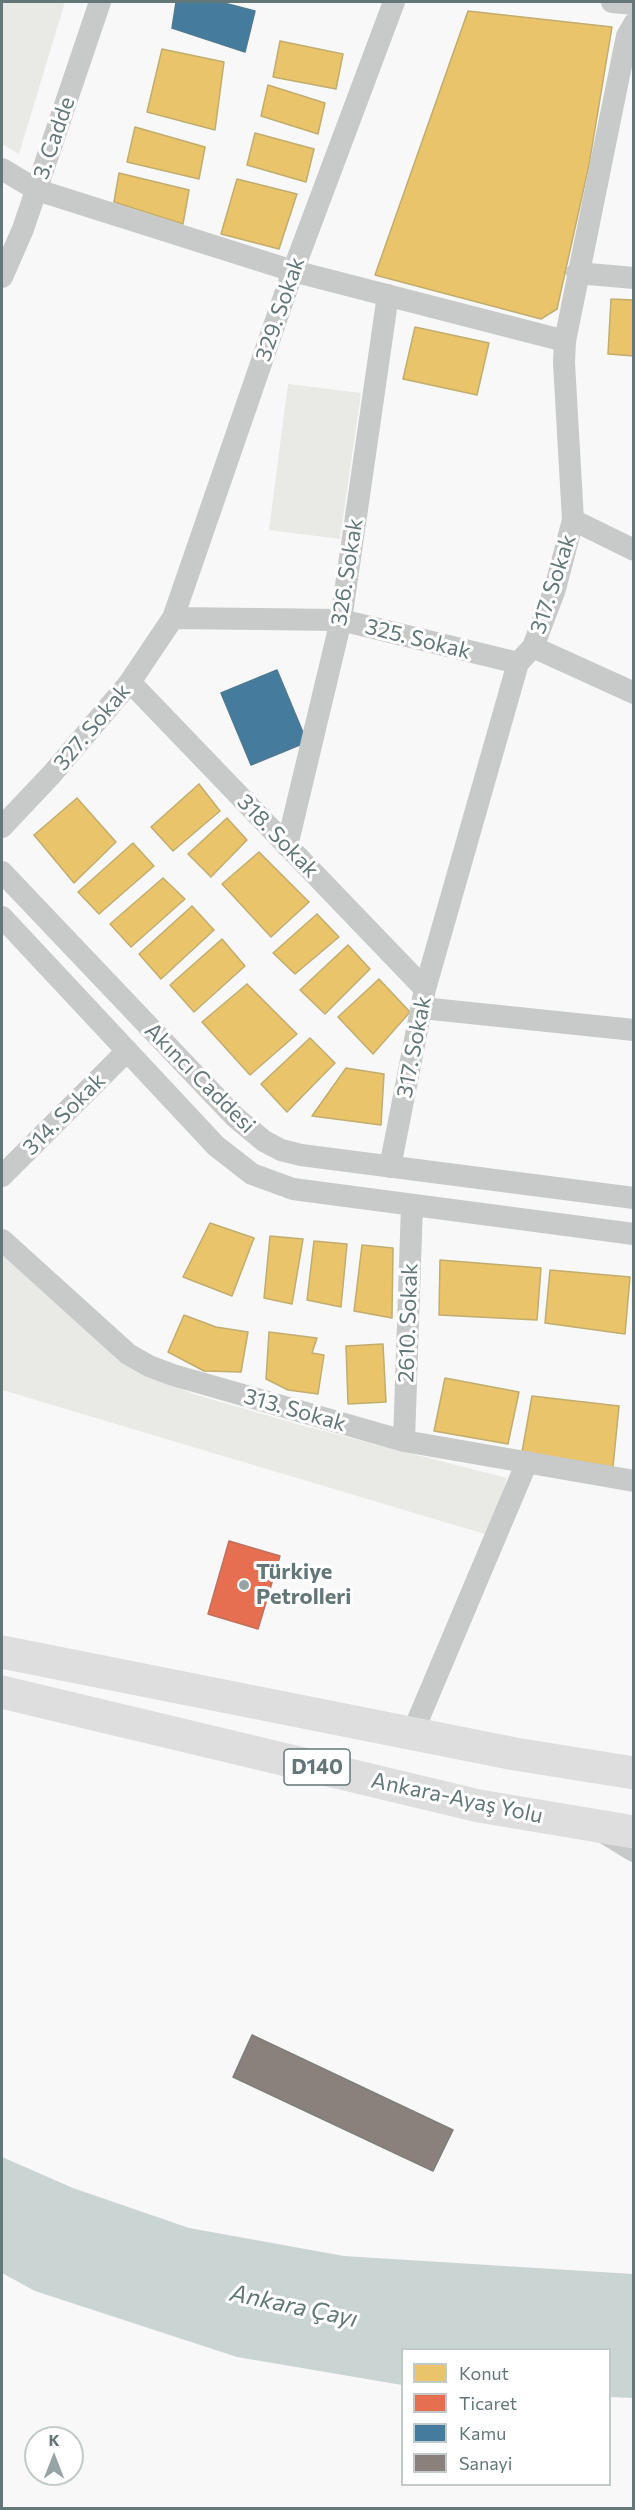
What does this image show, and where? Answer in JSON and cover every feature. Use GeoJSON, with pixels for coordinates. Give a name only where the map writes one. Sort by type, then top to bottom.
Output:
{"type":"FeatureCollection","features":[{"type":"Feature","properties":{"kind":"highway","name":"D140"},"geometry":{"type":"LineString","coordinates":[[2,1652],[515,1754],[633,1773]]}},
{"type":"Feature","properties":{"kind":"highway","name":"Ankara-Ayaş Yolu"},"geometry":{"type":"LineString","coordinates":[[2,1692],[479,1806],[633,1832]]}},
{"type":"Feature","properties":{"kind":"street","name":"3. Cadde"},"geometry":{"type":"LineString","coordinates":[[2,274],[23,229],[100,2]]}},
{"type":"Feature","properties":{"kind":"street","name":"329. Sokak"},"geometry":{"type":"LineString","coordinates":[[173,618],[293,271],[394,2]]}},
{"type":"Feature","properties":{"kind":"street"},"geometry":{"type":"LineString","coordinates":[[612,2],[633,4]]}},
{"type":"Feature","properties":{"kind":"street","name":"317. Sokak"},"geometry":{"type":"LineString","coordinates":[[390,1167],[424,998],[525,655],[555,589],[573,520],[564,363],[565,341],[627,36],[633,24]]}},
{"type":"Feature","properties":{"kind":"street"},"geometry":{"type":"LineString","coordinates":[[2,169],[37,190],[293,271],[565,341]]}},
{"type":"Feature","properties":{"kind":"street"},"geometry":{"type":"LineString","coordinates":[[577,273],[633,278]]}},
{"type":"Feature","properties":{"kind":"street","name":"326. Sokak"},"geometry":{"type":"LineString","coordinates":[[287,846],[341,620],[388,295]]}},
{"type":"Feature","properties":{"kind":"street"},"geometry":{"type":"LineString","coordinates":[[573,520],[633,550]]}},
{"type":"Feature","properties":{"kind":"street","name":"325. Sokak"},"geometry":{"type":"LineString","coordinates":[[173,618],[341,620],[525,655],[633,693]]}},
{"type":"Feature","properties":{"kind":"street","name":"327. Sokak"},"geometry":{"type":"LineString","coordinates":[[2,827],[52,774],[130,682],[173,618]]}},
{"type":"Feature","properties":{"kind":"street","name":"318. Sokak"},"geometry":{"type":"LineString","coordinates":[[130,682],[287,846],[424,998]]}},
{"type":"Feature","properties":{"kind":"street","name":"Akıncı Caddesi"},"geometry":{"type":"LineString","coordinates":[[2,873],[248,1130],[280,1150],[390,1167],[633,1198]]}},
{"type":"Feature","properties":{"kind":"street","name":"Akıncı Caddesi"},"geometry":{"type":"LineString","coordinates":[[2,917],[216,1146],[252,1174],[293,1189],[633,1234]]}},
{"type":"Feature","properties":{"kind":"street"},"geometry":{"type":"LineString","coordinates":[[424,998],[633,1030]]}},
{"type":"Feature","properties":{"kind":"street","name":"314. Sokak"},"geometry":{"type":"LineString","coordinates":[[2,1176],[127,1051]]}},
{"type":"Feature","properties":{"kind":"street","name":"2610. Sokak"},"geometry":{"type":"LineString","coordinates":[[404,1441],[411,1204]]}},
{"type":"Feature","properties":{"kind":"street","name":"313. Sokak"},"geometry":{"type":"LineString","coordinates":[[2,1240],[128,1354],[149,1366],[173,1375],[404,1441],[633,1481]]}},
{"type":"Feature","properties":{"kind":"street"},"geometry":{"type":"LineString","coordinates":[[412,1734],[527,1462]]}},
{"type":"Feature","properties":{"kind":"street"},"geometry":{"type":"LineString","coordinates":[[592,1825],[633,1851]]}},
{"type":"Feature","properties":{"kind":"shaded area"},"geometry":{"type":"Polygon","coordinates":[[[2,2],[65,2],[19,154],[2,144],[2,2]]]}},
{"type":"Feature","properties":{"kind":"shaded area"},"geometry":{"type":"Polygon","coordinates":[[[288,384],[361,393],[340,539],[269,530],[288,384]]]}},
{"type":"Feature","properties":{"kind":"shaded area"},"geometry":{"type":"Polygon","coordinates":[[[2,1252],[119,1361],[193,1394],[304,1426],[507,1478],[488,1535],[2,1390],[2,1252]]]}},
{"type":"Feature","properties":{"kind":"water","name":"Ankara Çayı"},"geometry":{"type":"Polygon","coordinates":[[[2,2157],[73,2188],[189,2228],[344,2256],[633,2274],[633,2398],[611,2397],[611,2348],[401,2348],[401,2385],[237,2357],[35,2291],[2,2273],[2,2157]]]}},
{"type":"Feature","properties":{"kind":"building: Konut"},"geometry":{"type":"Polygon","coordinates":[[[468,11],[612,27],[589,165],[557,309],[541,319],[375,275],[468,11]]]}},
{"type":"Feature","properties":{"kind":"building: Konut"},"geometry":{"type":"Polygon","coordinates":[[[280,41],[343,54],[336,89],[273,77],[280,41]]]}},
{"type":"Feature","properties":{"kind":"building: Konut"},"geometry":{"type":"Polygon","coordinates":[[[162,49],[224,62],[215,130],[147,112],[162,49]]]}},
{"type":"Feature","properties":{"kind":"building: Konut"},"geometry":{"type":"Polygon","coordinates":[[[268,85],[325,103],[318,134],[261,116],[268,85]]]}},
{"type":"Feature","properties":{"kind":"building: Konut"},"geometry":{"type":"Polygon","coordinates":[[[135,127],[205,147],[199,179],[127,162],[135,127]]]}},
{"type":"Feature","properties":{"kind":"building: Konut"},"geometry":{"type":"Polygon","coordinates":[[[255,133],[314,149],[306,182],[247,165],[255,133]]]}},
{"type":"Feature","properties":{"kind":"building: Konut"},"geometry":{"type":"Polygon","coordinates":[[[119,173],[189,190],[183,224],[114,202],[119,173]]]}},
{"type":"Feature","properties":{"kind":"building: Konut"},"geometry":{"type":"Polygon","coordinates":[[[237,179],[297,194],[279,249],[221,234],[237,179]]]}},
{"type":"Feature","properties":{"kind":"building: Konut"},"geometry":{"type":"Polygon","coordinates":[[[611,299],[634,300],[634,356],[608,354],[611,299]]]}},
{"type":"Feature","properties":{"kind":"building: Konut"},"geometry":{"type":"Polygon","coordinates":[[[415,327],[489,343],[477,395],[403,379],[415,327]]]}},
{"type":"Feature","properties":{"kind":"building: Konut"},"geometry":{"type":"Polygon","coordinates":[[[199,784],[220,811],[173,851],[151,827],[199,784]]]}},
{"type":"Feature","properties":{"kind":"building: Konut"},"geometry":{"type":"Polygon","coordinates":[[[77,798],[116,842],[74,883],[34,835],[77,798]]]}},
{"type":"Feature","properties":{"kind":"building: Konut"},"geometry":{"type":"Polygon","coordinates":[[[227,818],[247,840],[211,877],[188,854],[227,818]]]}},
{"type":"Feature","properties":{"kind":"building: Konut"},"geometry":{"type":"Polygon","coordinates":[[[133,843],[154,866],[99,914],[78,892],[133,843]]]}},
{"type":"Feature","properties":{"kind":"building: Konut"},"geometry":{"type":"Polygon","coordinates":[[[259,852],[309,902],[271,937],[222,884],[259,852]]]}},
{"type":"Feature","properties":{"kind":"building: Konut"},"geometry":{"type":"Polygon","coordinates":[[[163,878],[185,899],[131,947],[110,924],[163,878]]]}},
{"type":"Feature","properties":{"kind":"building: Konut"},"geometry":{"type":"Polygon","coordinates":[[[192,906],[214,930],[161,979],[139,954],[192,906]]]}},
{"type":"Feature","properties":{"kind":"building: Konut"},"geometry":{"type":"Polygon","coordinates":[[[317,914],[339,937],[295,974],[273,953],[317,914]]]}},
{"type":"Feature","properties":{"kind":"building: Konut"},"geometry":{"type":"Polygon","coordinates":[[[222,939],[245,966],[194,1012],[170,985],[222,939]]]}},
{"type":"Feature","properties":{"kind":"building: Konut"},"geometry":{"type":"Polygon","coordinates":[[[348,945],[370,969],[325,1014],[300,990],[348,945]]]}},
{"type":"Feature","properties":{"kind":"building: Konut"},"geometry":{"type":"Polygon","coordinates":[[[379,979],[410,1012],[373,1054],[338,1017],[379,979]]]}},
{"type":"Feature","properties":{"kind":"building: Konut"},"geometry":{"type":"Polygon","coordinates":[[[247,984],[297,1034],[250,1075],[202,1022],[247,984]]]}},
{"type":"Feature","properties":{"kind":"building: Konut"},"geometry":{"type":"Polygon","coordinates":[[[310,1038],[335,1063],[287,1112],[261,1084],[310,1038]]]}},
{"type":"Feature","properties":{"kind":"building: Konut"},"geometry":{"type":"Polygon","coordinates":[[[346,1068],[384,1074],[381,1125],[312,1116],[346,1068]]]}},
{"type":"Feature","properties":{"kind":"building: Konut"},"geometry":{"type":"Polygon","coordinates":[[[210,1223],[254,1238],[232,1296],[183,1277],[210,1223]]]}},
{"type":"Feature","properties":{"kind":"building: Konut"},"geometry":{"type":"Polygon","coordinates":[[[270,1236],[303,1239],[292,1304],[264,1298],[270,1236]]]}},
{"type":"Feature","properties":{"kind":"building: Konut"},"geometry":{"type":"Polygon","coordinates":[[[314,1241],[347,1244],[341,1307],[307,1300],[314,1241]]]}},
{"type":"Feature","properties":{"kind":"building: Konut"},"geometry":{"type":"Polygon","coordinates":[[[362,1245],[393,1248],[392,1318],[354,1311],[362,1245]]]}},
{"type":"Feature","properties":{"kind":"building: Konut"},"geometry":{"type":"Polygon","coordinates":[[[440,1260],[541,1268],[537,1320],[439,1315],[440,1260]]]}},
{"type":"Feature","properties":{"kind":"building: Konut"},"geometry":{"type":"Polygon","coordinates":[[[550,1270],[630,1277],[625,1334],[545,1323],[550,1270]]]}},
{"type":"Feature","properties":{"kind":"building: Konut"},"geometry":{"type":"Polygon","coordinates":[[[184,1315],[216,1327],[248,1332],[241,1372],[204,1371],[168,1352],[184,1315]]]}},
{"type":"Feature","properties":{"kind":"building: Konut"},"geometry":{"type":"Polygon","coordinates":[[[269,1332],[317,1338],[312,1353],[324,1355],[318,1394],[288,1390],[266,1379],[269,1332]]]}},
{"type":"Feature","properties":{"kind":"building: Konut"},"geometry":{"type":"Polygon","coordinates":[[[383,1344],[386,1402],[348,1404],[346,1346],[383,1344]]]}},
{"type":"Feature","properties":{"kind":"building: Konut"},"geometry":{"type":"Polygon","coordinates":[[[445,1378],[519,1392],[508,1444],[434,1431],[445,1378]]]}},
{"type":"Feature","properties":{"kind":"building: Konut"},"geometry":{"type":"Polygon","coordinates":[[[532,1396],[619,1406],[613,1467],[522,1452],[532,1396]]]}},
{"type":"Feature","properties":{"kind":"building: Ticaret"},"geometry":{"type":"Polygon","coordinates":[[[229,1541],[280,1556],[258,1629],[208,1614],[229,1541]]]}},
{"type":"Feature","properties":{"kind":"building: Kamu"},"geometry":{"type":"Polygon","coordinates":[[[176,2],[220,2],[255,11],[245,52],[172,28],[176,2]]]}},
{"type":"Feature","properties":{"kind":"building: Kamu"},"geometry":{"type":"Polygon","coordinates":[[[277,670],[307,742],[251,765],[221,693],[277,670]]]}},
{"type":"Feature","properties":{"kind":"building: Sanayi"},"geometry":{"type":"Polygon","coordinates":[[[252,2035],[453,2130],[433,2171],[233,2077],[252,2035]]]}},
{"type":"Feature","properties":{"kind":"place","name":"Türkiye Petrolleri"},"geometry":{"type":"Point","coordinates":[244,1585]}}]}
